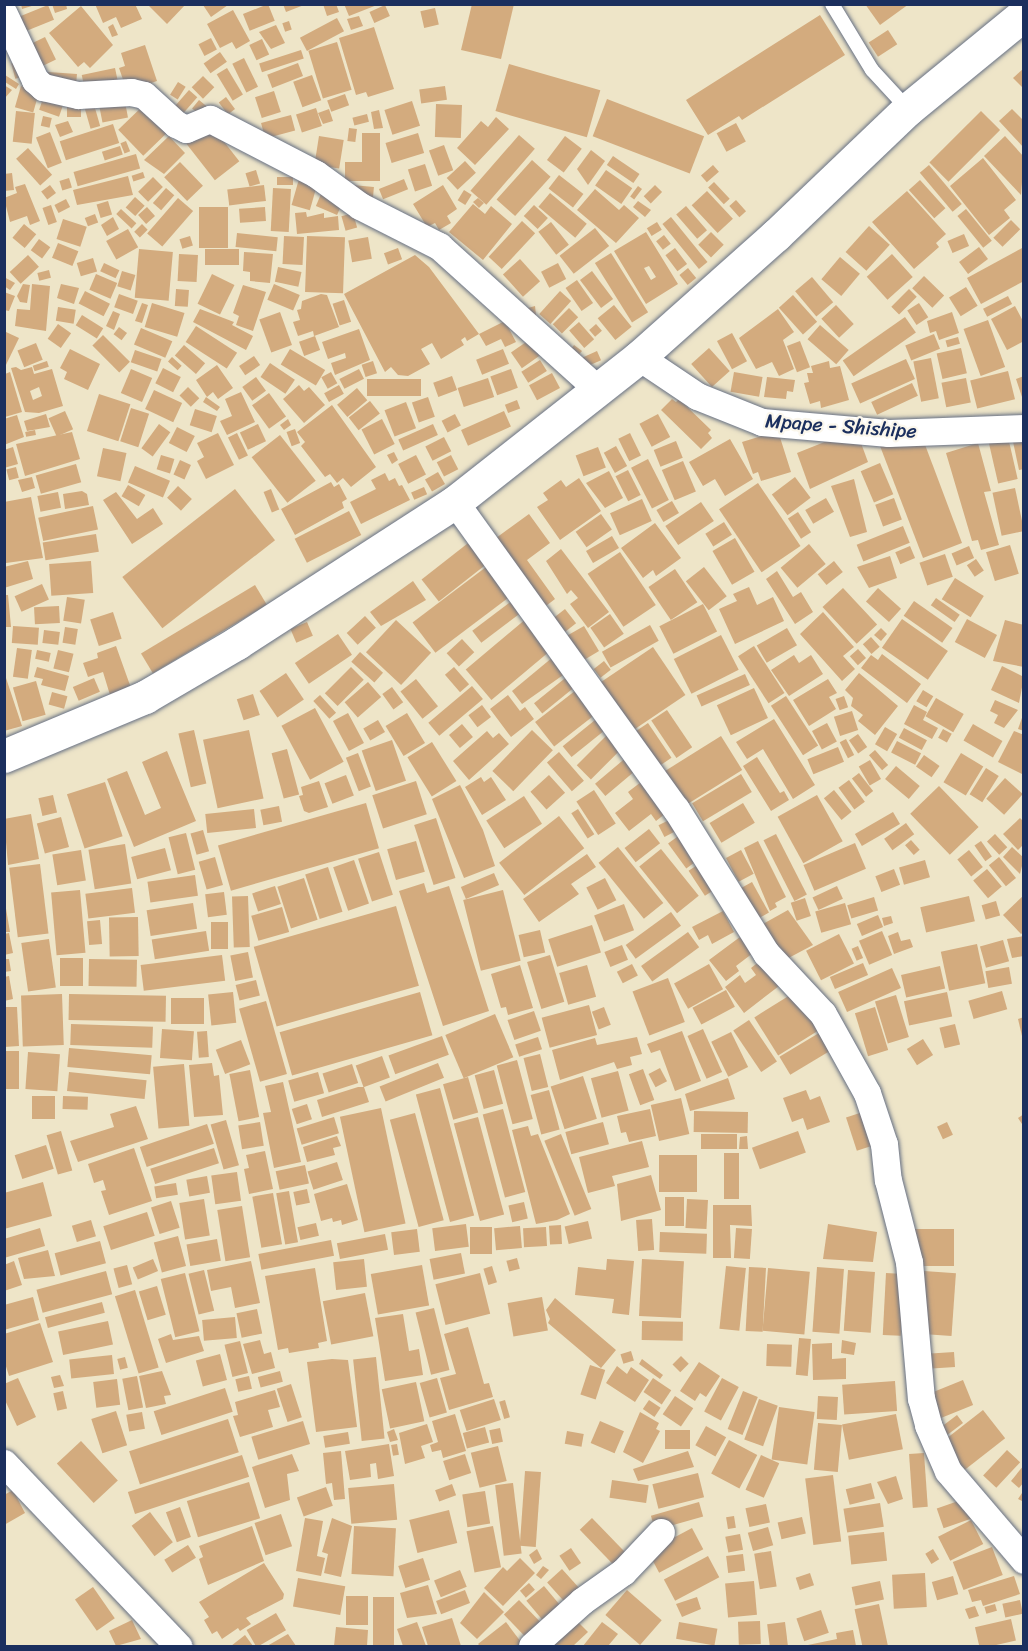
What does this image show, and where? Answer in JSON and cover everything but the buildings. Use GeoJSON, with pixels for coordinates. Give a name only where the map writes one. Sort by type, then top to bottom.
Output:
{"type":"FeatureCollection","features":[{"type":"Feature","properties":{"kind":"street"},"geometry":{"type":"LineString","coordinates":[[4,14],[35,81],[43,87],[78,95],[131,92],[144,95],[176,124],[186,129],[210,119],[316,174],[360,206],[439,246],[597,389]]}},
{"type":"Feature","properties":{"kind":"street"},"geometry":{"type":"LineString","coordinates":[[4,756],[145,697],[237,643],[455,502],[639,357],[776,235],[908,109],[1023,14]]}},
{"type":"Feature","properties":{"kind":"street","name":"Mpape - Shishipe"},"geometry":{"type":"LineString","coordinates":[[639,357],[697,396],[762,422],[890,433],[1023,428]]}},
{"type":"Feature","properties":{"kind":"street"},"geometry":{"type":"LineString","coordinates":[[455,502],[676,809],[766,953],[823,1014],[867,1093],[884,1144],[888,1180],[909,1262],[921,1398],[928,1425],[948,1471],[1023,1560]]}},
{"type":"Feature","properties":{"kind":"street"},"geometry":{"type":"LineString","coordinates":[[4,1464],[178,1647]]}},
{"type":"Feature","properties":{"kind":"street"},"geometry":{"type":"LineString","coordinates":[[532,1647],[582,1601],[623,1572],[661,1532]]}},
{"type":"Feature","properties":{"kind":"lane"},"geometry":{"type":"LineString","coordinates":[[832,4],[872,70],[908,109]]}}]}
